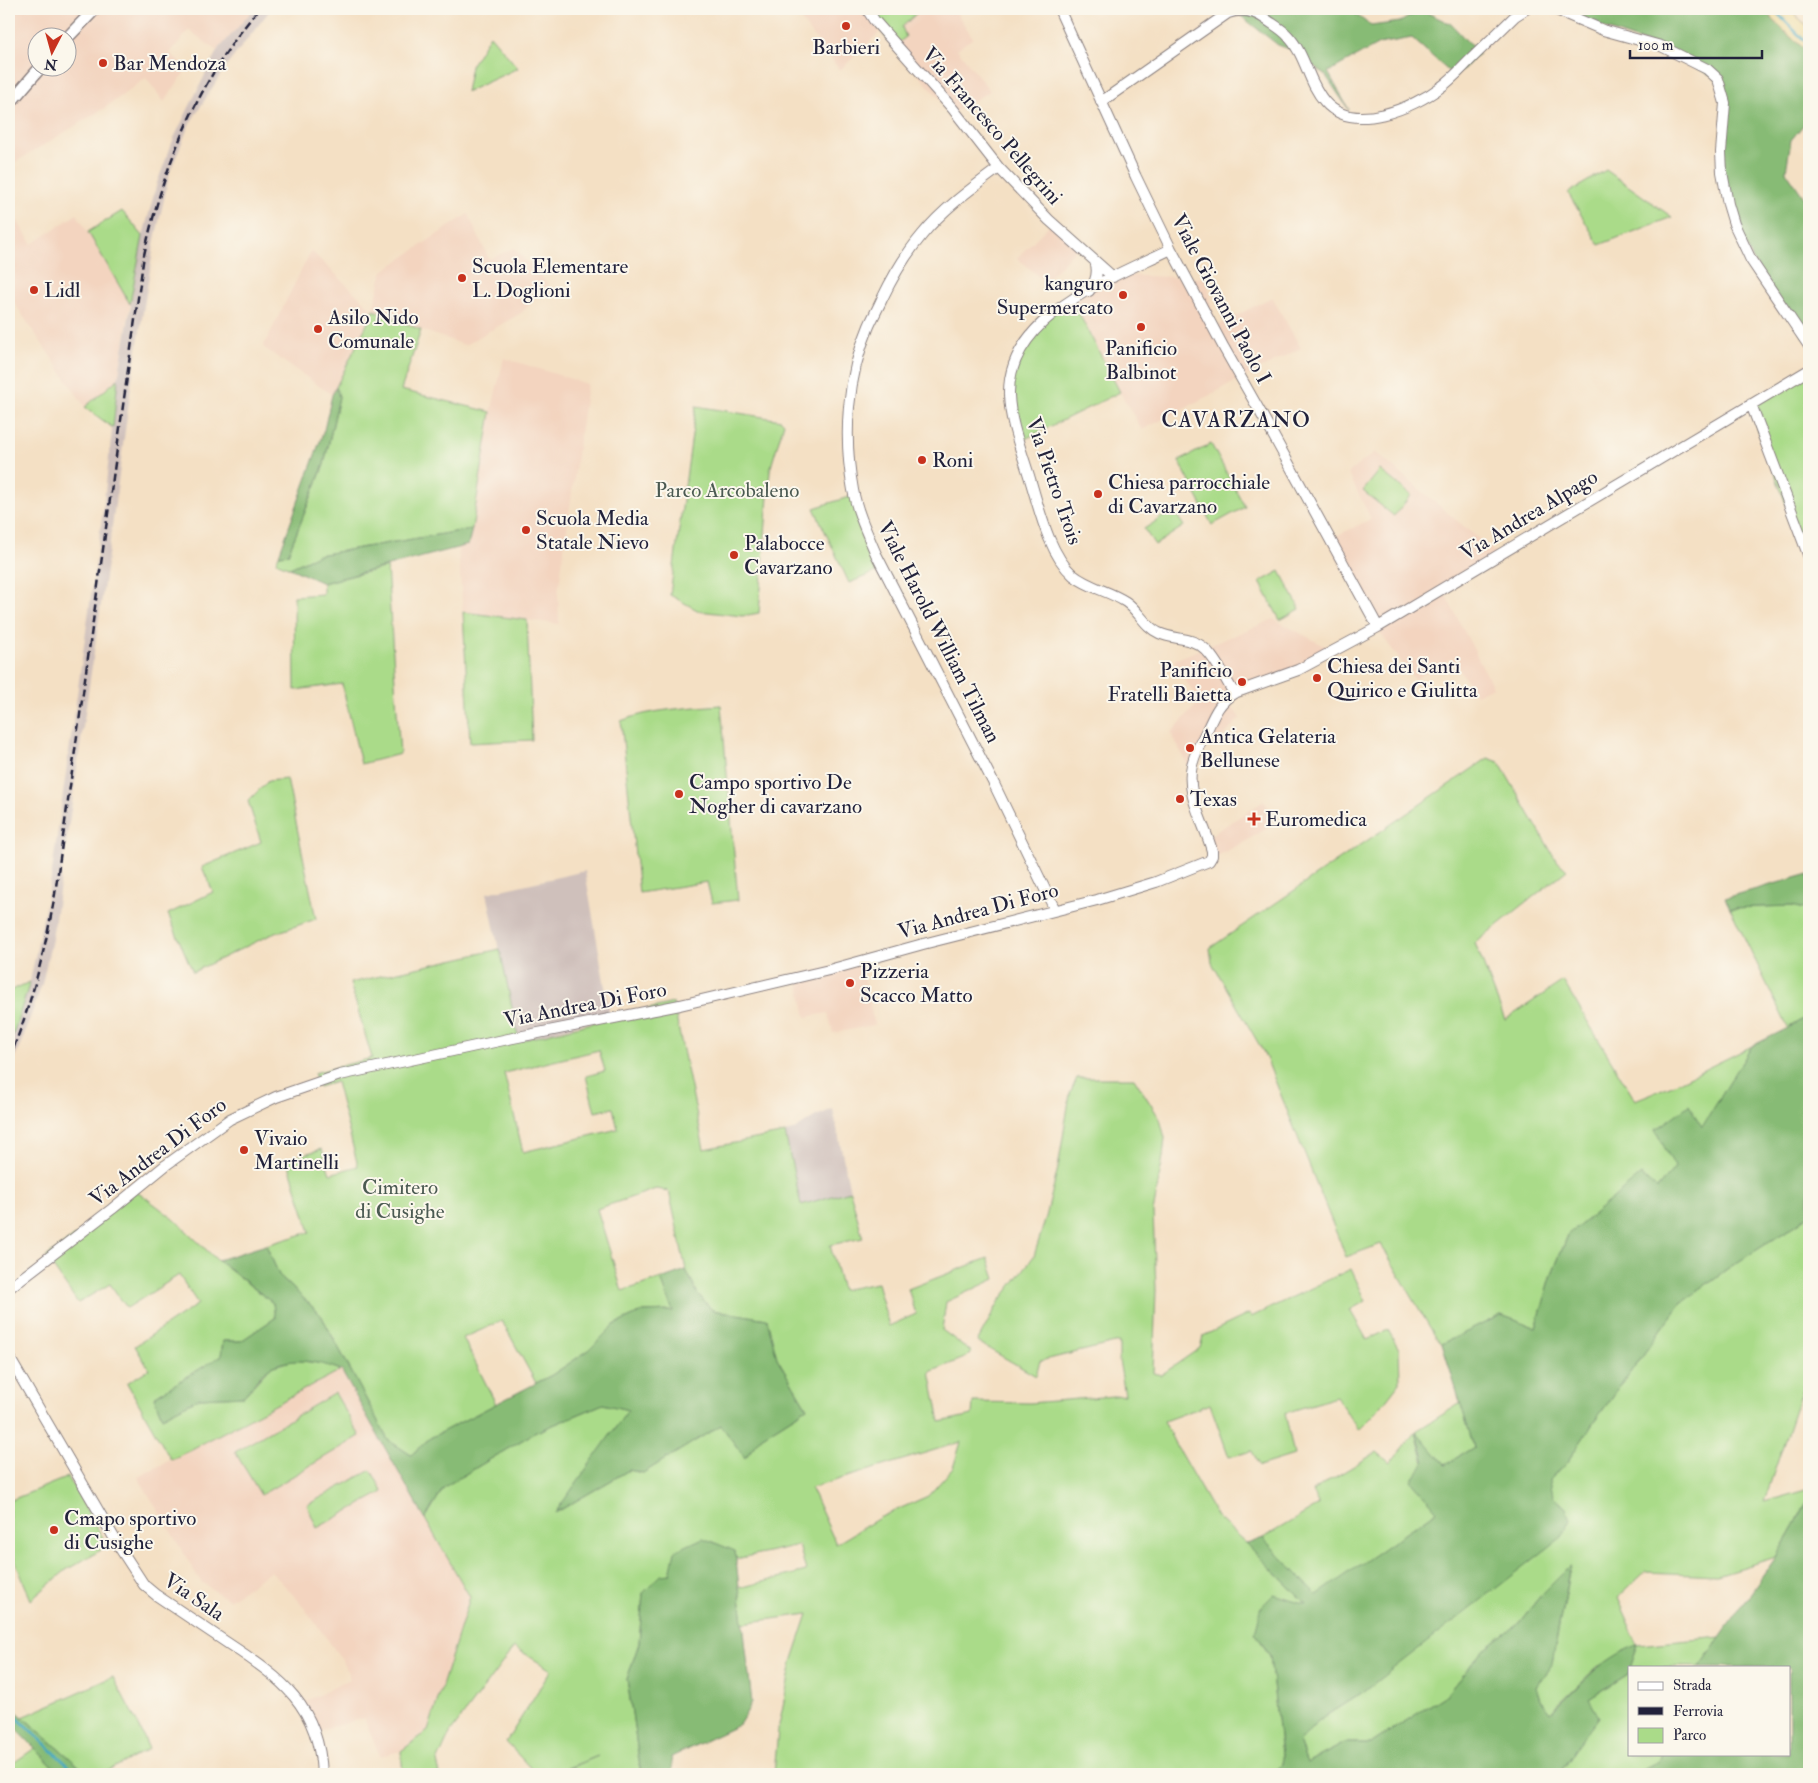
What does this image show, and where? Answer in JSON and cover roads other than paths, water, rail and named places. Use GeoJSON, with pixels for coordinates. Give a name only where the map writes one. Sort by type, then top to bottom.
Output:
{"type":"FeatureCollection","features":[{"type":"Feature","properties":{"kind":"main road"},"geometry":{"type":"LineString","coordinates":[[77,28],[95,9]]}},
{"type":"Feature","properties":{"kind":"main road"},"geometry":{"type":"LineString","coordinates":[[9,104],[31,78]]}},
{"type":"Feature","properties":{"kind":"street","name":"Via Francesco Pellegrini"},"geometry":{"type":"LineString","coordinates":[[867,9],[874,20],[954,110],[999,168],[1049,220],[1112,277]]}},
{"type":"Feature","properties":{"kind":"street","name":"Viale Giovanni Paolo I"},"geometry":{"type":"LineString","coordinates":[[1060,9],[1101,102],[1171,249],[1378,627]]}},
{"type":"Feature","properties":{"kind":"street"},"geometry":{"type":"LineString","coordinates":[[1101,102],[1228,14],[1242,11],[1260,15],[1284,32],[1299,51],[1325,102],[1340,112],[1360,117],[1372,117],[1387,113],[1435,91],[1447,82],[1515,16],[1526,9]]}},
{"type":"Feature","properties":{"kind":"street"},"geometry":{"type":"LineString","coordinates":[[1554,9],[1603,30],[1661,46],[1707,69],[1718,79],[1725,103],[1721,152],[1722,172],[1734,224],[1751,260],[1809,346]]}},
{"type":"Feature","properties":{"kind":"street","name":"Viale Harold William Tilman"},"geometry":{"type":"LineString","coordinates":[[999,168],[963,195],[923,233],[904,258],[869,326],[860,351],[848,412],[848,440],[853,490],[861,518],[876,554],[926,655],[987,770],[1055,910]]}},
{"type":"Feature","properties":{"kind":"street","name":"Via Pietro Trois"},"geometry":{"type":"LineString","coordinates":[[1171,249],[1112,277],[1088,291],[1060,308],[1036,329],[1020,350],[1010,382],[1012,416],[1050,538],[1059,558],[1075,576],[1093,587],[1126,602],[1150,627],[1160,634],[1193,642],[1204,648],[1234,693]]}},
{"type":"Feature","properties":{"kind":"street"},"geometry":{"type":"LineString","coordinates":[[1088,291],[1093,284],[1096,274],[1095,262]]}},
{"type":"Feature","properties":{"kind":"street","name":"Via Andrea Alpago"},"geometry":{"type":"LineString","coordinates":[[1234,693],[1306,666],[1378,627],[1809,370]]}},
{"type":"Feature","properties":{"kind":"street"},"geometry":{"type":"LineString","coordinates":[[1750,404],[1809,557]]}},
{"type":"Feature","properties":{"kind":"street","name":"Via Andrea Di Foro"},"geometry":{"type":"LineString","coordinates":[[9,1288],[166,1165],[230,1119],[276,1097],[340,1075],[680,1005],[829,970],[1097,900],[1156,882],[1206,863],[1213,854],[1193,796],[1190,777],[1191,767],[1216,711],[1224,700],[1234,693]]}},
{"type":"Feature","properties":{"kind":"street","name":"Via Sala"},"geometry":{"type":"LineString","coordinates":[[9,1357],[120,1548],[144,1585],[156,1595],[266,1668],[288,1689],[308,1718],[315,1733],[322,1774]]}},
{"type":"Feature","properties":{"kind":"waterway"},"geometry":{"type":"LineString","coordinates":[[1773,9],[1809,45]]}},
{"type":"Feature","properties":{"kind":"waterway"},"geometry":{"type":"LineString","coordinates":[[9,1710],[77,1774]]}},
{"type":"Feature","properties":{"kind":"railway"},"geometry":{"type":"LineString","coordinates":[[9,1059],[24,1019],[36,978],[55,894],[144,255],[152,221],[173,156],[201,94],[237,37],[259,9]]}},
{"type":"Feature","properties":{"kind":"place","name":"Barbieri"},"geometry":{"type":"Point","coordinates":[846,26]}},
{"type":"Feature","properties":{"kind":"place","name":"Bar Mendoza"},"geometry":{"type":"Point","coordinates":[103,63]}},
{"type":"Feature","properties":{"kind":"place","name":"Scuola Elementare L. Doglioni"},"geometry":{"type":"Point","coordinates":[462,278]}},
{"type":"Feature","properties":{"kind":"place","name":"Lidl"},"geometry":{"type":"Point","coordinates":[34,290]}},
{"type":"Feature","properties":{"kind":"place","name":"kanguro Supermercato"},"geometry":{"type":"Point","coordinates":[1123,295]}},
{"type":"Feature","properties":{"kind":"place","name":"Panificio Balbinot"},"geometry":{"type":"Point","coordinates":[1141,327]}},
{"type":"Feature","properties":{"kind":"place","name":"Asilo Nido Comunale"},"geometry":{"type":"Point","coordinates":[318,329]}},
{"type":"Feature","properties":{"kind":"place","name":"Roni"},"geometry":{"type":"Point","coordinates":[922,460]}},
{"type":"Feature","properties":{"kind":"place","name":"Chiesa parrocchiale di Cavarzano"},"geometry":{"type":"Point","coordinates":[1098,494]}},
{"type":"Feature","properties":{"kind":"place","name":"Scuola Media Statale Nievo"},"geometry":{"type":"Point","coordinates":[526,530]}},
{"type":"Feature","properties":{"kind":"place","name":"Palabocce Cavarzano"},"geometry":{"type":"Point","coordinates":[734,555]}},
{"type":"Feature","properties":{"kind":"place","name":"Chiesa dei Santi Quirico e Giulitta"},"geometry":{"type":"Point","coordinates":[1317,678]}},
{"type":"Feature","properties":{"kind":"place","name":"Panificio Fratelli Baietta"},"geometry":{"type":"Point","coordinates":[1242,682]}},
{"type":"Feature","properties":{"kind":"place","name":"Antica Gelateria Bellunese"},"geometry":{"type":"Point","coordinates":[1190,748]}},
{"type":"Feature","properties":{"kind":"place","name":"Campo sportivo De Nogher di cavarzano"},"geometry":{"type":"Point","coordinates":[679,794]}},
{"type":"Feature","properties":{"kind":"place","name":"Texas"},"geometry":{"type":"Point","coordinates":[1180,799]}},
{"type":"Feature","properties":{"kind":"place","name":"Euromedica"},"geometry":{"type":"Point","coordinates":[1254,819]}},
{"type":"Feature","properties":{"kind":"place","name":"Pizzeria Scacco Matto"},"geometry":{"type":"Point","coordinates":[850,983]}},
{"type":"Feature","properties":{"kind":"place","name":"Vivaio Martinelli"},"geometry":{"type":"Point","coordinates":[244,1150]}},
{"type":"Feature","properties":{"kind":"place","name":"Cmapo sportivo di Cusighe"},"geometry":{"type":"Point","coordinates":[54,1530]}},
{"type":"Feature","properties":{"kind":"district","name":"CAVARZANO"},"geometry":{"type":"Point","coordinates":[1236,420]}},
{"type":"Feature","properties":{"kind":"park label","name":"Parco Arcobaleno"},"geometry":{"type":"Point","coordinates":[727,490]}},
{"type":"Feature","properties":{"kind":"park label","name":"Cimitero di Cusighe"},"geometry":{"type":"Point","coordinates":[400,1199]}}]}
